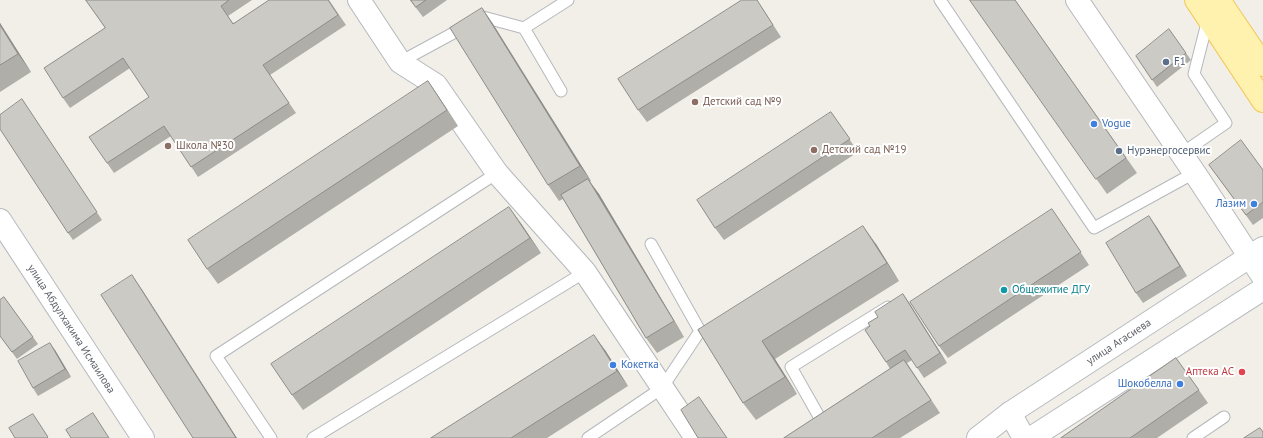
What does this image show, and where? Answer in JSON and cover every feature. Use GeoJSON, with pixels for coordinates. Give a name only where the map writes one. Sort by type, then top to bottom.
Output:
{"type":"FeatureCollection","features":[{"type":"Feature","properties":{"kind":"main road"},"geometry":{"type":"LineString","coordinates":[[1196,0],[1263,101]]}},
{"type":"Feature","properties":{"kind":"main road"},"geometry":{"type":"LineString","coordinates":[[1219,0],[1259,51]]}},
{"type":"Feature","properties":{"kind":"street"},"geometry":{"type":"LineString","coordinates":[[359,0],[400,62],[436,85],[497,173],[585,272],[696,438]]}},
{"type":"Feature","properties":{"kind":"street"},"geometry":{"type":"LineString","coordinates":[[1077,0],[1194,173],[1256,252],[1263,277]]}},
{"type":"Feature","properties":{"kind":"street","name":"улица Абдулхакима Исмаилова"},"geometry":{"type":"LineString","coordinates":[[0,220],[142,438]]}},
{"type":"Feature","properties":{"kind":"street","name":"улица Агасиева"},"geometry":{"type":"LineString","coordinates":[[978,438],[1010,413],[1256,252]]}},
{"type":"Feature","properties":{"kind":"street"},"geometry":{"type":"LineString","coordinates":[[1030,438],[1263,289]]}},
{"type":"Feature","properties":{"kind":"street"},"geometry":{"type":"LineString","coordinates":[[1010,413],[1024,438]]}},
{"type":"Feature","properties":{"kind":"lane"},"geometry":{"type":"LineString","coordinates":[[524,28],[568,0]]}},
{"type":"Feature","properties":{"kind":"lane"},"geometry":{"type":"LineString","coordinates":[[940,0],[1094,228],[1194,173]]}},
{"type":"Feature","properties":{"kind":"lane"},"geometry":{"type":"LineString","coordinates":[[400,62],[482,17],[524,28],[561,91]]}},
{"type":"Feature","properties":{"kind":"lane"},"geometry":{"type":"LineString","coordinates":[[1181,154],[1226,123],[1194,74],[1208,19]]}},
{"type":"Feature","properties":{"kind":"lane"},"geometry":{"type":"LineString","coordinates":[[271,438],[216,356],[497,173]]}},
{"type":"Feature","properties":{"kind":"lane"},"geometry":{"type":"LineString","coordinates":[[588,438],[662,388],[700,330],[651,244]]}},
{"type":"Feature","properties":{"kind":"lane"},"geometry":{"type":"LineString","coordinates":[[313,438],[585,272]]}},
{"type":"Feature","properties":{"kind":"lane"},"geometry":{"type":"LineString","coordinates":[[833,412],[818,423],[791,367],[895,303]]}},
{"type":"Feature","properties":{"kind":"lane"},"geometry":{"type":"LineString","coordinates":[[1193,438],[1224,417]]}},
{"type":"Feature","properties":{"kind":"building"},"geometry":{"type":"Polygon","coordinates":[[[86,0],[229,0],[221,6],[233,24],[269,0],[328,0],[338,15],[263,65],[289,103],[191,167],[164,126],[107,163],[89,137],[149,97],[123,58],[63,98],[44,68],[105,28],[86,0]]]}},
{"type":"Feature","properties":{"kind":"building"},"geometry":{"type":"Polygon","coordinates":[[[411,0],[426,0],[416,7],[411,0]]]}},
{"type":"Feature","properties":{"kind":"building"},"geometry":{"type":"Polygon","coordinates":[[[742,0],[757,0],[773,25],[638,110],[618,79],[742,0]]]}},
{"type":"Feature","properties":{"kind":"building"},"geometry":{"type":"Polygon","coordinates":[[[970,0],[1015,0],[1126,158],[1096,179],[970,0]]]}},
{"type":"Feature","properties":{"kind":"building"},"geometry":{"type":"Polygon","coordinates":[[[482,8],[580,166],[548,185],[450,28],[482,8]]]}},
{"type":"Feature","properties":{"kind":"building"},"geometry":{"type":"Polygon","coordinates":[[[0,25],[18,54],[0,65],[0,25]]]}},
{"type":"Feature","properties":{"kind":"building","name":"F1"},"geometry":{"type":"Polygon","coordinates":[[[1169,29],[1186,53],[1152,80],[1136,56],[1169,29]]]}},
{"type":"Feature","properties":{"kind":"building"},"geometry":{"type":"Polygon","coordinates":[[[428,81],[447,110],[207,269],[188,240],[428,81]]]}},
{"type":"Feature","properties":{"kind":"building"},"geometry":{"type":"Polygon","coordinates":[[[22,99],[97,212],[68,233],[0,129],[0,115],[22,99]]]}},
{"type":"Feature","properties":{"kind":"building"},"geometry":{"type":"Polygon","coordinates":[[[831,112],[850,139],[715,228],[697,200],[831,112]]]}},
{"type":"Feature","properties":{"kind":"building"},"geometry":{"type":"Polygon","coordinates":[[[1241,140],[1263,170],[1263,202],[1246,215],[1209,165],[1241,140]]]}},
{"type":"Feature","properties":{"kind":"building"},"geometry":{"type":"Polygon","coordinates":[[[588,179],[674,321],[646,338],[561,195],[588,179]]]}},
{"type":"Feature","properties":{"kind":"building"},"geometry":{"type":"Polygon","coordinates":[[[509,207],[530,238],[292,395],[271,364],[509,207]]]}},
{"type":"Feature","properties":{"kind":"building","name":"Общежитие ДГУ"},"geometry":{"type":"Polygon","coordinates":[[[1052,209],[1081,252],[939,346],[910,302],[1052,209]]]}},
{"type":"Feature","properties":{"kind":"building"},"geometry":{"type":"Polygon","coordinates":[[[1149,216],[1180,266],[1136,293],[1106,243],[1149,216]]]}},
{"type":"Feature","properties":{"kind":"building"},"geometry":{"type":"Polygon","coordinates":[[[863,226],[887,263],[762,341],[785,377],[743,403],[698,330],[863,226]]]}},
{"type":"Feature","properties":{"kind":"building"},"geometry":{"type":"Polygon","coordinates":[[[132,275],[236,438],[193,438],[101,295],[132,275]]]}},
{"type":"Feature","properties":{"kind":"building"},"geometry":{"type":"Polygon","coordinates":[[[903,294],[940,353],[917,368],[905,350],[886,362],[865,330],[870,326],[868,323],[878,317],[875,312],[903,294]]]}},
{"type":"Feature","properties":{"kind":"building"},"geometry":{"type":"Polygon","coordinates":[[[4,297],[33,337],[12,352],[0,336],[0,300],[4,297]]]}},
{"type":"Feature","properties":{"kind":"building"},"geometry":{"type":"Polygon","coordinates":[[[594,335],[617,371],[511,438],[431,438],[594,335]]]}},
{"type":"Feature","properties":{"kind":"building"},"geometry":{"type":"Polygon","coordinates":[[[50,343],[65,369],[33,388],[18,361],[50,343]]]}},
{"type":"Feature","properties":{"kind":"building"},"geometry":{"type":"Polygon","coordinates":[[[1176,358],[1199,390],[1130,438],[1061,438],[1176,358]]]}},
{"type":"Feature","properties":{"kind":"building"},"geometry":{"type":"Polygon","coordinates":[[[904,360],[931,400],[872,438],[784,438],[904,360]]]}},
{"type":"Feature","properties":{"kind":"building"},"geometry":{"type":"Polygon","coordinates":[[[699,397],[727,438],[698,438],[681,410],[699,397]]]}},
{"type":"Feature","properties":{"kind":"building"},"geometry":{"type":"Polygon","coordinates":[[[93,413],[109,438],[71,438],[66,430],[93,413]]]}},
{"type":"Feature","properties":{"kind":"building"},"geometry":{"type":"Polygon","coordinates":[[[33,414],[48,437],[15,438],[9,428],[33,414]]]}},
{"type":"Feature","properties":{"kind":"building"},"geometry":{"type":"Polygon","coordinates":[[[1260,428],[1263,432],[1263,438],[1244,438],[1260,428]]]}},
{"type":"Feature","properties":{"kind":"place","name":"F1"},"geometry":{"type":"Point","coordinates":[1166,62]}},
{"type":"Feature","properties":{"kind":"place","name":"Детский сад №9"},"geometry":{"type":"Point","coordinates":[695,102]}},
{"type":"Feature","properties":{"kind":"place","name":"Vogue"},"geometry":{"type":"Point","coordinates":[1094,124]}},
{"type":"Feature","properties":{"kind":"place","name":"Школа №30"},"geometry":{"type":"Point","coordinates":[168,146]}},
{"type":"Feature","properties":{"kind":"place","name":"Детский сад №19"},"geometry":{"type":"Point","coordinates":[814,150]}},
{"type":"Feature","properties":{"kind":"place","name":"Нурэнергосервис"},"geometry":{"type":"Point","coordinates":[1119,151]}},
{"type":"Feature","properties":{"kind":"place","name":"Лазим"},"geometry":{"type":"Point","coordinates":[1254,204]}},
{"type":"Feature","properties":{"kind":"place","name":"Общежитие ДГУ"},"geometry":{"type":"Point","coordinates":[1004,290]}},
{"type":"Feature","properties":{"kind":"place","name":"Кокетка"},"geometry":{"type":"Point","coordinates":[613,365]}},
{"type":"Feature","properties":{"kind":"place","name":"Аптека АС"},"geometry":{"type":"Point","coordinates":[1242,372]}},
{"type":"Feature","properties":{"kind":"place","name":"Шокобелла"},"geometry":{"type":"Point","coordinates":[1180,384]}}]}
